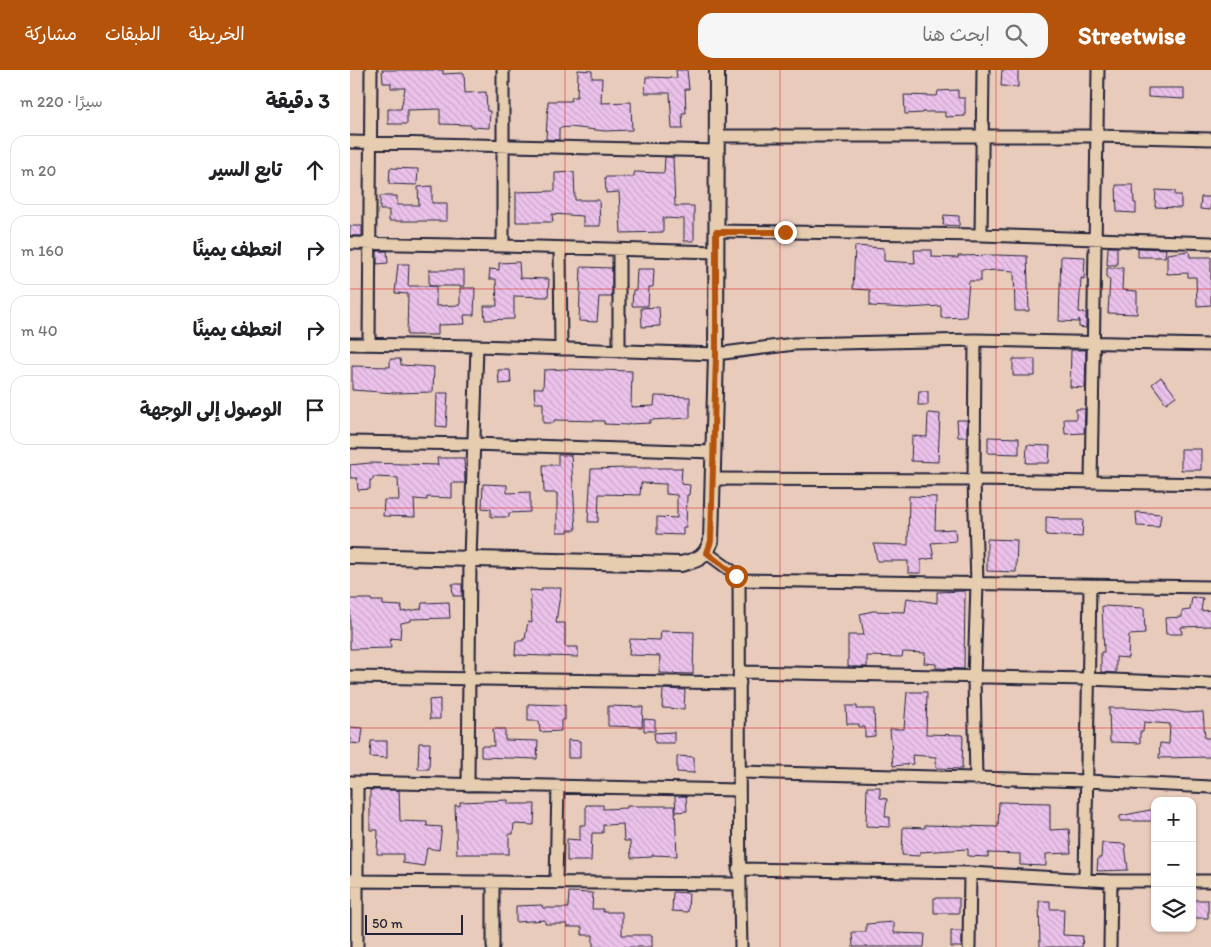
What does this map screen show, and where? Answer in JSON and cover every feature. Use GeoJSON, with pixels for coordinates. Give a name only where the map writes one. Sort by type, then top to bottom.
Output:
{"type":"FeatureCollection","features":[{"type":"Feature","properties":{"kind":"street"},"geometry":{"type":"LineString","coordinates":[[369,344],[371,70]]}},
{"type":"Feature","properties":{"kind":"street"},"geometry":{"type":"LineString","coordinates":[[503,246],[504,70]]}},
{"type":"Feature","properties":{"kind":"street"},"geometry":{"type":"LineString","coordinates":[[350,556],[681,564],[696,560],[707,553],[711,541],[716,354],[717,70]]}},
{"type":"Feature","properties":{"kind":"street"},"geometry":{"type":"LineString","coordinates":[[981,234],[982,70]]}},
{"type":"Feature","properties":{"kind":"street"},"geometry":{"type":"LineString","coordinates":[[1090,482],[1098,70]]}},
{"type":"Feature","properties":{"kind":"street"},"geometry":{"type":"LineString","coordinates":[[717,136],[1097,136],[1211,139]]}},
{"type":"Feature","properties":{"kind":"street"},"geometry":{"type":"LineString","coordinates":[[350,142],[716,151]]}},
{"type":"Feature","properties":{"kind":"street"},"geometry":{"type":"LineString","coordinates":[[716,232],[981,234],[1211,242]]}},
{"type":"Feature","properties":{"kind":"street"},"geometry":{"type":"LineString","coordinates":[[350,243],[716,252]]}},
{"type":"Feature","properties":{"kind":"street"},"geometry":{"type":"LineString","coordinates":[[560,248],[561,349]]}},
{"type":"Feature","properties":{"kind":"street"},"geometry":{"type":"LineString","coordinates":[[619,250],[619,351]]}},
{"type":"Feature","properties":{"kind":"street"},"geometry":{"type":"LineString","coordinates":[[975,340],[974,480],[977,584],[974,677],[976,779]]}},
{"type":"Feature","properties":{"kind":"street"},"geometry":{"type":"LineString","coordinates":[[350,344],[716,354],[794,344],[975,340],[1211,345]]}},
{"type":"Feature","properties":{"kind":"street"},"geometry":{"type":"LineString","coordinates":[[468,784],[470,559],[477,346]]}},
{"type":"Feature","properties":{"kind":"street"},"geometry":{"type":"LineString","coordinates":[[350,442],[713,452]]}},
{"type":"Feature","properties":{"kind":"street"},"geometry":{"type":"LineString","coordinates":[[713,480],[974,480],[1211,484]]}},
{"type":"Feature","properties":{"kind":"street"},"geometry":{"type":"LineString","coordinates":[[707,553],[733,572],[739,580],[740,772],[738,869],[741,947]]}},
{"type":"Feature","properties":{"kind":"street"},"geometry":{"type":"LineString","coordinates":[[739,580],[1211,587]]}},
{"type":"Feature","properties":{"kind":"street"},"geometry":{"type":"LineString","coordinates":[[1085,879],[1090,586]]}},
{"type":"Feature","properties":{"kind":"street"},"geometry":{"type":"LineString","coordinates":[[350,677],[469,679],[974,677],[1211,684]]}},
{"type":"Feature","properties":{"kind":"street"},"geometry":{"type":"LineString","coordinates":[[740,772],[1087,781],[1211,787]]}},
{"type":"Feature","properties":{"kind":"street"},"geometry":{"type":"LineString","coordinates":[[357,947],[353,783],[739,790]]}},
{"type":"Feature","properties":{"kind":"street"},"geometry":{"type":"LineString","coordinates":[[556,883],[558,786]]}},
{"type":"Feature","properties":{"kind":"street"},"geometry":{"type":"LineString","coordinates":[[738,869],[970,873],[1151,881]]}},
{"type":"Feature","properties":{"kind":"street"},"geometry":{"type":"LineString","coordinates":[[969,947],[970,873]]}},
{"type":"Feature","properties":{"kind":"street"},"geometry":{"type":"LineString","coordinates":[[1110,947],[1111,880]]}},
{"type":"Feature","properties":{"kind":"street"},"geometry":{"type":"LineString","coordinates":[[354,881],[739,884]]}},
{"type":"Feature","properties":{"kind":"street"},"geometry":{"type":"LineString","coordinates":[[1196,881],[1211,881]]}},
{"type":"Feature","properties":{"kind":"street"},"geometry":{"type":"LineString","coordinates":[[493,882],[493,947]]}},
{"type":"Feature","properties":{"kind":"building"},"geometry":{"type":"Polygon","coordinates":[[[382,70],[443,70],[443,74],[464,73],[465,93],[486,92],[487,111],[490,111],[489,128],[471,127],[471,125],[440,124],[440,109],[407,110],[407,124],[388,124],[388,109],[401,109],[405,88],[391,88],[391,83],[383,83],[382,70]]]}},
{"type":"Feature","properties":{"kind":"building"},"geometry":{"type":"Polygon","coordinates":[[[578,70],[592,71],[592,78],[602,78],[601,103],[631,102],[632,130],[605,131],[570,127],[559,128],[559,140],[546,139],[548,101],[571,101],[572,97],[577,97],[578,70]]]}},
{"type":"Feature","properties":{"kind":"building"},"geometry":{"type":"Polygon","coordinates":[[[676,70],[687,70],[689,89],[685,89],[686,113],[682,113],[683,129],[672,129],[670,93],[645,93],[646,77],[677,78],[676,70]]]}},
{"type":"Feature","properties":{"kind":"building"},"geometry":{"type":"Polygon","coordinates":[[[1002,70],[1018,70],[1018,87],[1001,86],[1002,70]]]}},
{"type":"Feature","properties":{"kind":"building"},"geometry":{"type":"Polygon","coordinates":[[[1148,88],[1184,88],[1184,99],[1148,97],[1148,88]]]}},
{"type":"Feature","properties":{"kind":"building"},"geometry":{"type":"Polygon","coordinates":[[[958,90],[958,98],[965,98],[965,116],[945,117],[945,112],[905,114],[904,95],[937,96],[938,91],[958,90]]]}},
{"type":"Feature","properties":{"kind":"building"},"geometry":{"type":"Polygon","coordinates":[[[665,157],[673,157],[675,206],[694,206],[694,241],[684,241],[684,219],[663,218],[663,232],[621,233],[619,192],[606,193],[605,177],[634,177],[634,172],[664,173],[665,157]]]}},
{"type":"Feature","properties":{"kind":"building"},"geometry":{"type":"Polygon","coordinates":[[[390,168],[418,169],[417,185],[389,184],[390,168]]]}},
{"type":"Feature","properties":{"kind":"building"},"geometry":{"type":"Polygon","coordinates":[[[574,172],[575,200],[599,200],[600,226],[583,226],[583,216],[552,214],[553,222],[516,222],[516,192],[555,191],[555,173],[574,172]]]}},
{"type":"Feature","properties":{"kind":"building"},"geometry":{"type":"Polygon","coordinates":[[[1116,185],[1133,185],[1136,213],[1117,212],[1116,185]]]}},
{"type":"Feature","properties":{"kind":"building"},"geometry":{"type":"Polygon","coordinates":[[[432,186],[432,203],[447,203],[447,221],[389,221],[389,210],[380,210],[380,196],[397,196],[397,205],[419,205],[418,187],[432,186]]]}},
{"type":"Feature","properties":{"kind":"building"},"geometry":{"type":"Polygon","coordinates":[[[1156,190],[1175,191],[1175,195],[1181,195],[1181,208],[1155,207],[1156,190]]]}},
{"type":"Feature","properties":{"kind":"building"},"geometry":{"type":"Polygon","coordinates":[[[1201,197],[1211,197],[1210,210],[1200,209],[1201,197]]]}},
{"type":"Feature","properties":{"kind":"building"},"geometry":{"type":"Polygon","coordinates":[[[944,215],[959,216],[959,226],[943,225],[944,215]]]}},
{"type":"Feature","properties":{"kind":"building"},"geometry":{"type":"Polygon","coordinates":[[[350,226],[362,226],[362,236],[350,236],[350,226]]]}},
{"type":"Feature","properties":{"kind":"building"},"geometry":{"type":"Polygon","coordinates":[[[855,246],[884,248],[884,261],[915,263],[914,250],[932,250],[932,257],[1027,256],[1029,311],[1015,311],[1014,271],[999,270],[981,271],[981,281],[969,281],[966,317],[941,318],[941,306],[907,308],[870,306],[870,290],[853,289],[855,246]]]}},
{"type":"Feature","properties":{"kind":"building"},"geometry":{"type":"Polygon","coordinates":[[[1108,247],[1117,247],[1117,265],[1107,265],[1108,247]]]}},
{"type":"Feature","properties":{"kind":"building"},"geometry":{"type":"Polygon","coordinates":[[[1138,248],[1166,249],[1165,257],[1138,257],[1138,248]]]}},
{"type":"Feature","properties":{"kind":"building"},"geometry":{"type":"Polygon","coordinates":[[[377,251],[387,251],[388,263],[377,264],[377,251]]]}},
{"type":"Feature","properties":{"kind":"building"},"geometry":{"type":"Polygon","coordinates":[[[1189,251],[1190,257],[1211,257],[1211,305],[1197,306],[1196,277],[1188,277],[1188,273],[1167,274],[1167,254],[1189,251]]]}},
{"type":"Feature","properties":{"kind":"building"},"geometry":{"type":"Polygon","coordinates":[[[1061,256],[1085,257],[1084,279],[1081,278],[1079,312],[1086,313],[1086,328],[1079,327],[1079,322],[1059,321],[1061,256]]]}},
{"type":"Feature","properties":{"kind":"building"},"geometry":{"type":"Polygon","coordinates":[[[519,262],[520,278],[549,279],[548,297],[514,296],[514,319],[485,320],[484,306],[497,306],[496,279],[489,279],[490,269],[499,270],[499,263],[519,262]]]}},
{"type":"Feature","properties":{"kind":"building"},"geometry":{"type":"Polygon","coordinates":[[[398,264],[409,264],[408,286],[436,286],[436,306],[460,305],[460,288],[475,288],[474,315],[464,315],[465,324],[438,325],[438,335],[407,335],[408,294],[395,293],[398,264]]]}},
{"type":"Feature","properties":{"kind":"building"},"geometry":{"type":"Polygon","coordinates":[[[581,267],[612,268],[612,297],[599,297],[597,322],[579,321],[581,267]]]}},
{"type":"Feature","properties":{"kind":"building"},"geometry":{"type":"Polygon","coordinates":[[[1107,268],[1123,268],[1122,290],[1137,291],[1137,314],[1108,313],[1110,279],[1107,279],[1107,268]]]}},
{"type":"Feature","properties":{"kind":"building"},"geometry":{"type":"Polygon","coordinates":[[[637,269],[654,269],[653,287],[649,287],[648,306],[632,306],[633,290],[636,290],[637,269]]]}},
{"type":"Feature","properties":{"kind":"building"},"geometry":{"type":"Polygon","coordinates":[[[429,270],[464,270],[464,286],[429,286],[429,270]]]}},
{"type":"Feature","properties":{"kind":"building"},"geometry":{"type":"Polygon","coordinates":[[[659,307],[660,326],[642,327],[641,308],[659,307]]]}},
{"type":"Feature","properties":{"kind":"building"},"geometry":{"type":"Polygon","coordinates":[[[1071,350],[1086,350],[1085,388],[1070,387],[1071,350]]]}},
{"type":"Feature","properties":{"kind":"building"},"geometry":{"type":"Polygon","coordinates":[[[390,359],[400,359],[401,365],[434,367],[433,392],[395,393],[352,390],[352,366],[390,367],[390,359]]]}},
{"type":"Feature","properties":{"kind":"building"},"geometry":{"type":"Polygon","coordinates":[[[1013,359],[1035,359],[1035,376],[1013,376],[1013,359]]]}},
{"type":"Feature","properties":{"kind":"building"},"geometry":{"type":"Polygon","coordinates":[[[498,370],[510,370],[511,383],[499,384],[498,370]]]}},
{"type":"Feature","properties":{"kind":"building"},"geometry":{"type":"Polygon","coordinates":[[[544,370],[632,371],[631,407],[654,406],[655,396],[690,397],[690,418],[650,420],[650,423],[629,425],[604,424],[604,421],[554,420],[554,423],[543,423],[543,403],[535,403],[534,388],[543,388],[544,370]]]}},
{"type":"Feature","properties":{"kind":"building"},"geometry":{"type":"Polygon","coordinates":[[[1161,377],[1176,396],[1166,403],[1152,384],[1161,377]]]}},
{"type":"Feature","properties":{"kind":"building"},"geometry":{"type":"Polygon","coordinates":[[[919,391],[928,391],[928,405],[918,405],[919,391]]]}},
{"type":"Feature","properties":{"kind":"building"},"geometry":{"type":"Polygon","coordinates":[[[437,393],[448,393],[446,427],[436,426],[437,393]]]}},
{"type":"Feature","properties":{"kind":"building"},"geometry":{"type":"Polygon","coordinates":[[[1076,409],[1085,409],[1084,433],[1065,434],[1064,419],[1076,419],[1076,409]]]}},
{"type":"Feature","properties":{"kind":"building"},"geometry":{"type":"Polygon","coordinates":[[[928,413],[940,414],[938,462],[911,461],[912,436],[927,437],[928,413]]]}},
{"type":"Feature","properties":{"kind":"building"},"geometry":{"type":"Polygon","coordinates":[[[957,420],[967,420],[967,437],[958,437],[957,420]]]}},
{"type":"Feature","properties":{"kind":"building"},"geometry":{"type":"Polygon","coordinates":[[[988,437],[1019,438],[1019,454],[988,453],[988,437]]]}},
{"type":"Feature","properties":{"kind":"building"},"geometry":{"type":"Polygon","coordinates":[[[1027,445],[1050,446],[1049,463],[1026,463],[1027,445]]]}},
{"type":"Feature","properties":{"kind":"building"},"geometry":{"type":"Polygon","coordinates":[[[1181,449],[1201,449],[1201,470],[1181,470],[1181,449]]]}},
{"type":"Feature","properties":{"kind":"building"},"geometry":{"type":"Polygon","coordinates":[[[558,455],[571,455],[576,530],[568,530],[568,532],[557,532],[557,493],[544,493],[543,465],[558,465],[558,455]]]}},
{"type":"Feature","properties":{"kind":"building"},"geometry":{"type":"Polygon","coordinates":[[[437,458],[464,458],[465,483],[452,483],[452,498],[427,497],[427,500],[414,499],[415,517],[383,516],[384,500],[399,500],[398,478],[373,477],[373,480],[370,480],[370,489],[358,490],[357,478],[350,478],[350,465],[370,463],[438,465],[437,458]]]}},
{"type":"Feature","properties":{"kind":"building"},"geometry":{"type":"Polygon","coordinates":[[[682,468],[681,484],[690,485],[689,495],[687,495],[686,527],[683,527],[683,535],[657,534],[657,517],[677,518],[677,495],[666,494],[666,484],[641,483],[640,495],[599,494],[598,522],[588,522],[591,469],[682,468]]]}},
{"type":"Feature","properties":{"kind":"building"},"geometry":{"type":"Polygon","coordinates":[[[483,484],[507,485],[507,493],[530,492],[530,512],[509,513],[509,517],[491,517],[491,509],[482,508],[483,484]]]}},
{"type":"Feature","properties":{"kind":"building"},"geometry":{"type":"Polygon","coordinates":[[[909,496],[936,497],[935,530],[955,529],[956,541],[931,543],[934,558],[921,560],[921,573],[908,573],[908,561],[877,561],[874,544],[908,545],[909,496]]]}},
{"type":"Feature","properties":{"kind":"building"},"geometry":{"type":"Polygon","coordinates":[[[1136,512],[1161,514],[1159,527],[1137,526],[1136,512]]]}},
{"type":"Feature","properties":{"kind":"building"},"geometry":{"type":"Polygon","coordinates":[[[1046,517],[1060,518],[1060,520],[1083,520],[1082,537],[1046,535],[1046,517]]]}},
{"type":"Feature","properties":{"kind":"building"},"geometry":{"type":"Polygon","coordinates":[[[987,539],[1017,540],[1016,572],[987,571],[987,539]]]}},
{"type":"Feature","properties":{"kind":"building"},"geometry":{"type":"Polygon","coordinates":[[[452,584],[462,584],[462,596],[453,596],[452,584]]]}},
{"type":"Feature","properties":{"kind":"building"},"geometry":{"type":"Polygon","coordinates":[[[542,588],[561,588],[556,623],[565,623],[565,647],[578,647],[578,657],[515,655],[516,641],[523,641],[525,639],[528,622],[532,623],[530,590],[542,591],[542,588]]]}},
{"type":"Feature","properties":{"kind":"building"},"geometry":{"type":"Polygon","coordinates":[[[965,591],[964,669],[936,668],[936,664],[924,663],[925,653],[903,652],[902,657],[867,656],[867,667],[848,667],[848,635],[864,635],[860,614],[873,611],[905,612],[907,598],[937,603],[937,592],[965,591]]]}},
{"type":"Feature","properties":{"kind":"building"},"geometry":{"type":"Polygon","coordinates":[[[1192,597],[1203,598],[1201,611],[1211,610],[1211,626],[1181,627],[1182,634],[1166,634],[1165,618],[1182,617],[1182,611],[1190,610],[1192,597]]]}},
{"type":"Feature","properties":{"kind":"building"},"geometry":{"type":"Polygon","coordinates":[[[350,599],[383,601],[383,605],[402,606],[401,612],[421,609],[422,603],[449,602],[450,618],[411,619],[411,621],[401,623],[400,639],[390,638],[391,648],[350,649],[350,599]]]}},
{"type":"Feature","properties":{"kind":"building"},"geometry":{"type":"Polygon","coordinates":[[[1102,606],[1144,608],[1145,634],[1129,635],[1128,658],[1116,657],[1116,673],[1101,672],[1101,652],[1104,652],[1102,606]]]}},
{"type":"Feature","properties":{"kind":"building"},"geometry":{"type":"Polygon","coordinates":[[[661,631],[694,632],[693,674],[659,673],[660,656],[629,655],[630,639],[660,640],[661,631]]]}},
{"type":"Feature","properties":{"kind":"building"},"geometry":{"type":"Polygon","coordinates":[[[663,689],[685,690],[684,709],[662,708],[663,689]]]}},
{"type":"Feature","properties":{"kind":"building"},"geometry":{"type":"Polygon","coordinates":[[[907,692],[927,692],[926,734],[963,735],[962,769],[936,768],[936,757],[912,755],[913,764],[893,766],[890,729],[904,729],[907,692]]]}},
{"type":"Feature","properties":{"kind":"building"},"geometry":{"type":"Polygon","coordinates":[[[440,699],[440,719],[430,719],[429,700],[440,699]]]}},
{"type":"Feature","properties":{"kind":"building"},"geometry":{"type":"Polygon","coordinates":[[[528,704],[565,705],[565,720],[561,720],[561,731],[540,732],[539,721],[528,721],[528,704]]]}},
{"type":"Feature","properties":{"kind":"building"},"geometry":{"type":"Polygon","coordinates":[[[608,706],[643,707],[642,727],[608,726],[608,706]]]}},
{"type":"Feature","properties":{"kind":"building"},"geometry":{"type":"Polygon","coordinates":[[[846,706],[857,706],[857,709],[874,709],[875,736],[865,737],[865,727],[859,727],[859,724],[847,724],[846,706]]]}},
{"type":"Feature","properties":{"kind":"building"},"geometry":{"type":"Polygon","coordinates":[[[1109,708],[1185,713],[1203,712],[1205,738],[1211,738],[1211,757],[1159,758],[1160,743],[1169,744],[1170,724],[1144,722],[1143,732],[1140,732],[1140,743],[1110,742],[1109,708]]]}},
{"type":"Feature","properties":{"kind":"building"},"geometry":{"type":"Polygon","coordinates":[[[644,719],[655,720],[655,731],[644,731],[644,719]]]}},
{"type":"Feature","properties":{"kind":"building"},"geometry":{"type":"Polygon","coordinates":[[[350,727],[363,728],[361,744],[350,743],[350,727]]]}},
{"type":"Feature","properties":{"kind":"building"},"geometry":{"type":"Polygon","coordinates":[[[493,729],[505,729],[505,740],[538,741],[537,759],[481,757],[481,746],[494,746],[493,729]]]}},
{"type":"Feature","properties":{"kind":"building"},"geometry":{"type":"Polygon","coordinates":[[[674,732],[674,743],[655,743],[654,733],[674,732]]]}},
{"type":"Feature","properties":{"kind":"building"},"geometry":{"type":"Polygon","coordinates":[[[568,740],[580,741],[580,758],[568,758],[568,740]]]}},
{"type":"Feature","properties":{"kind":"building"},"geometry":{"type":"Polygon","coordinates":[[[371,741],[387,741],[387,758],[370,757],[371,741]]]}},
{"type":"Feature","properties":{"kind":"building"},"geometry":{"type":"Polygon","coordinates":[[[419,743],[430,743],[429,769],[418,769],[419,743]]]}},
{"type":"Feature","properties":{"kind":"building"},"geometry":{"type":"Polygon","coordinates":[[[677,756],[694,757],[694,773],[677,772],[677,756]]]}},
{"type":"Feature","properties":{"kind":"building"},"geometry":{"type":"Polygon","coordinates":[[[867,787],[880,787],[880,798],[887,799],[885,817],[890,817],[890,827],[866,826],[867,787]]]}},
{"type":"Feature","properties":{"kind":"building"},"geometry":{"type":"Polygon","coordinates":[[[370,790],[399,790],[400,821],[427,822],[427,826],[442,827],[439,850],[427,848],[424,866],[403,863],[403,854],[377,854],[378,830],[370,830],[370,790]]]}},
{"type":"Feature","properties":{"kind":"building"},"geometry":{"type":"Polygon","coordinates":[[[675,796],[686,796],[687,811],[676,812],[675,796]]]}},
{"type":"Feature","properties":{"kind":"building"},"geometry":{"type":"Polygon","coordinates":[[[508,800],[508,804],[535,804],[534,825],[514,824],[513,834],[509,834],[509,854],[457,854],[455,805],[460,806],[460,802],[508,800]]]}},
{"type":"Feature","properties":{"kind":"building"},"geometry":{"type":"Polygon","coordinates":[[[999,802],[1050,803],[1050,830],[1069,829],[1071,853],[1046,854],[1046,866],[1020,865],[1020,854],[988,853],[988,857],[968,856],[968,849],[920,852],[920,856],[902,855],[903,827],[925,828],[925,825],[998,827],[999,802]]]}},
{"type":"Feature","properties":{"kind":"building"},"geometry":{"type":"Polygon","coordinates":[[[586,805],[603,805],[603,809],[627,808],[627,806],[675,806],[677,856],[652,855],[652,857],[631,858],[630,841],[624,841],[623,824],[603,825],[603,833],[592,833],[591,861],[567,861],[567,839],[580,840],[580,825],[586,825],[586,805]]]}},
{"type":"Feature","properties":{"kind":"building"},"geometry":{"type":"Polygon","coordinates":[[[1151,810],[1151,821],[1120,821],[1120,816],[1151,810]]]}},
{"type":"Feature","properties":{"kind":"building"},"geometry":{"type":"Polygon","coordinates":[[[1102,843],[1125,844],[1128,870],[1097,871],[1098,858],[1101,858],[1102,843]]]}},
{"type":"Feature","properties":{"kind":"building"},"geometry":{"type":"Polygon","coordinates":[[[569,892],[593,893],[592,909],[603,909],[603,912],[622,912],[622,935],[652,935],[652,947],[593,947],[593,935],[582,935],[582,927],[567,927],[567,924],[545,924],[545,920],[516,922],[516,906],[542,905],[543,908],[568,908],[569,892]]]}},
{"type":"Feature","properties":{"kind":"building"},"geometry":{"type":"Polygon","coordinates":[[[673,892],[689,893],[688,912],[672,911],[673,892]]]}},
{"type":"Feature","properties":{"kind":"building"},"geometry":{"type":"Polygon","coordinates":[[[934,898],[959,898],[959,913],[934,913],[934,898]]]}},
{"type":"Feature","properties":{"kind":"building"},"geometry":{"type":"Polygon","coordinates":[[[1196,900],[1208,900],[1208,918],[1196,918],[1196,900]]]}},
{"type":"Feature","properties":{"kind":"building"},"geometry":{"type":"Polygon","coordinates":[[[1039,901],[1050,901],[1050,909],[1064,909],[1063,935],[1083,936],[1082,947],[1040,947],[1039,901]]]}},
{"type":"Feature","properties":{"kind":"building"},"geometry":{"type":"Polygon","coordinates":[[[894,922],[894,933],[925,934],[924,947],[853,947],[852,932],[866,932],[866,924],[894,922]]]}},
{"type":"Feature","properties":{"kind":"building"},"geometry":{"type":"Polygon","coordinates":[[[951,931],[962,931],[962,947],[951,947],[951,931]]]}},
{"type":"Feature","properties":{"kind":"route"},"geometry":{"type":"LineString","coordinates":[[736,576],[707,553],[711,541],[716,354],[716,232],[785,232]]}}]}
